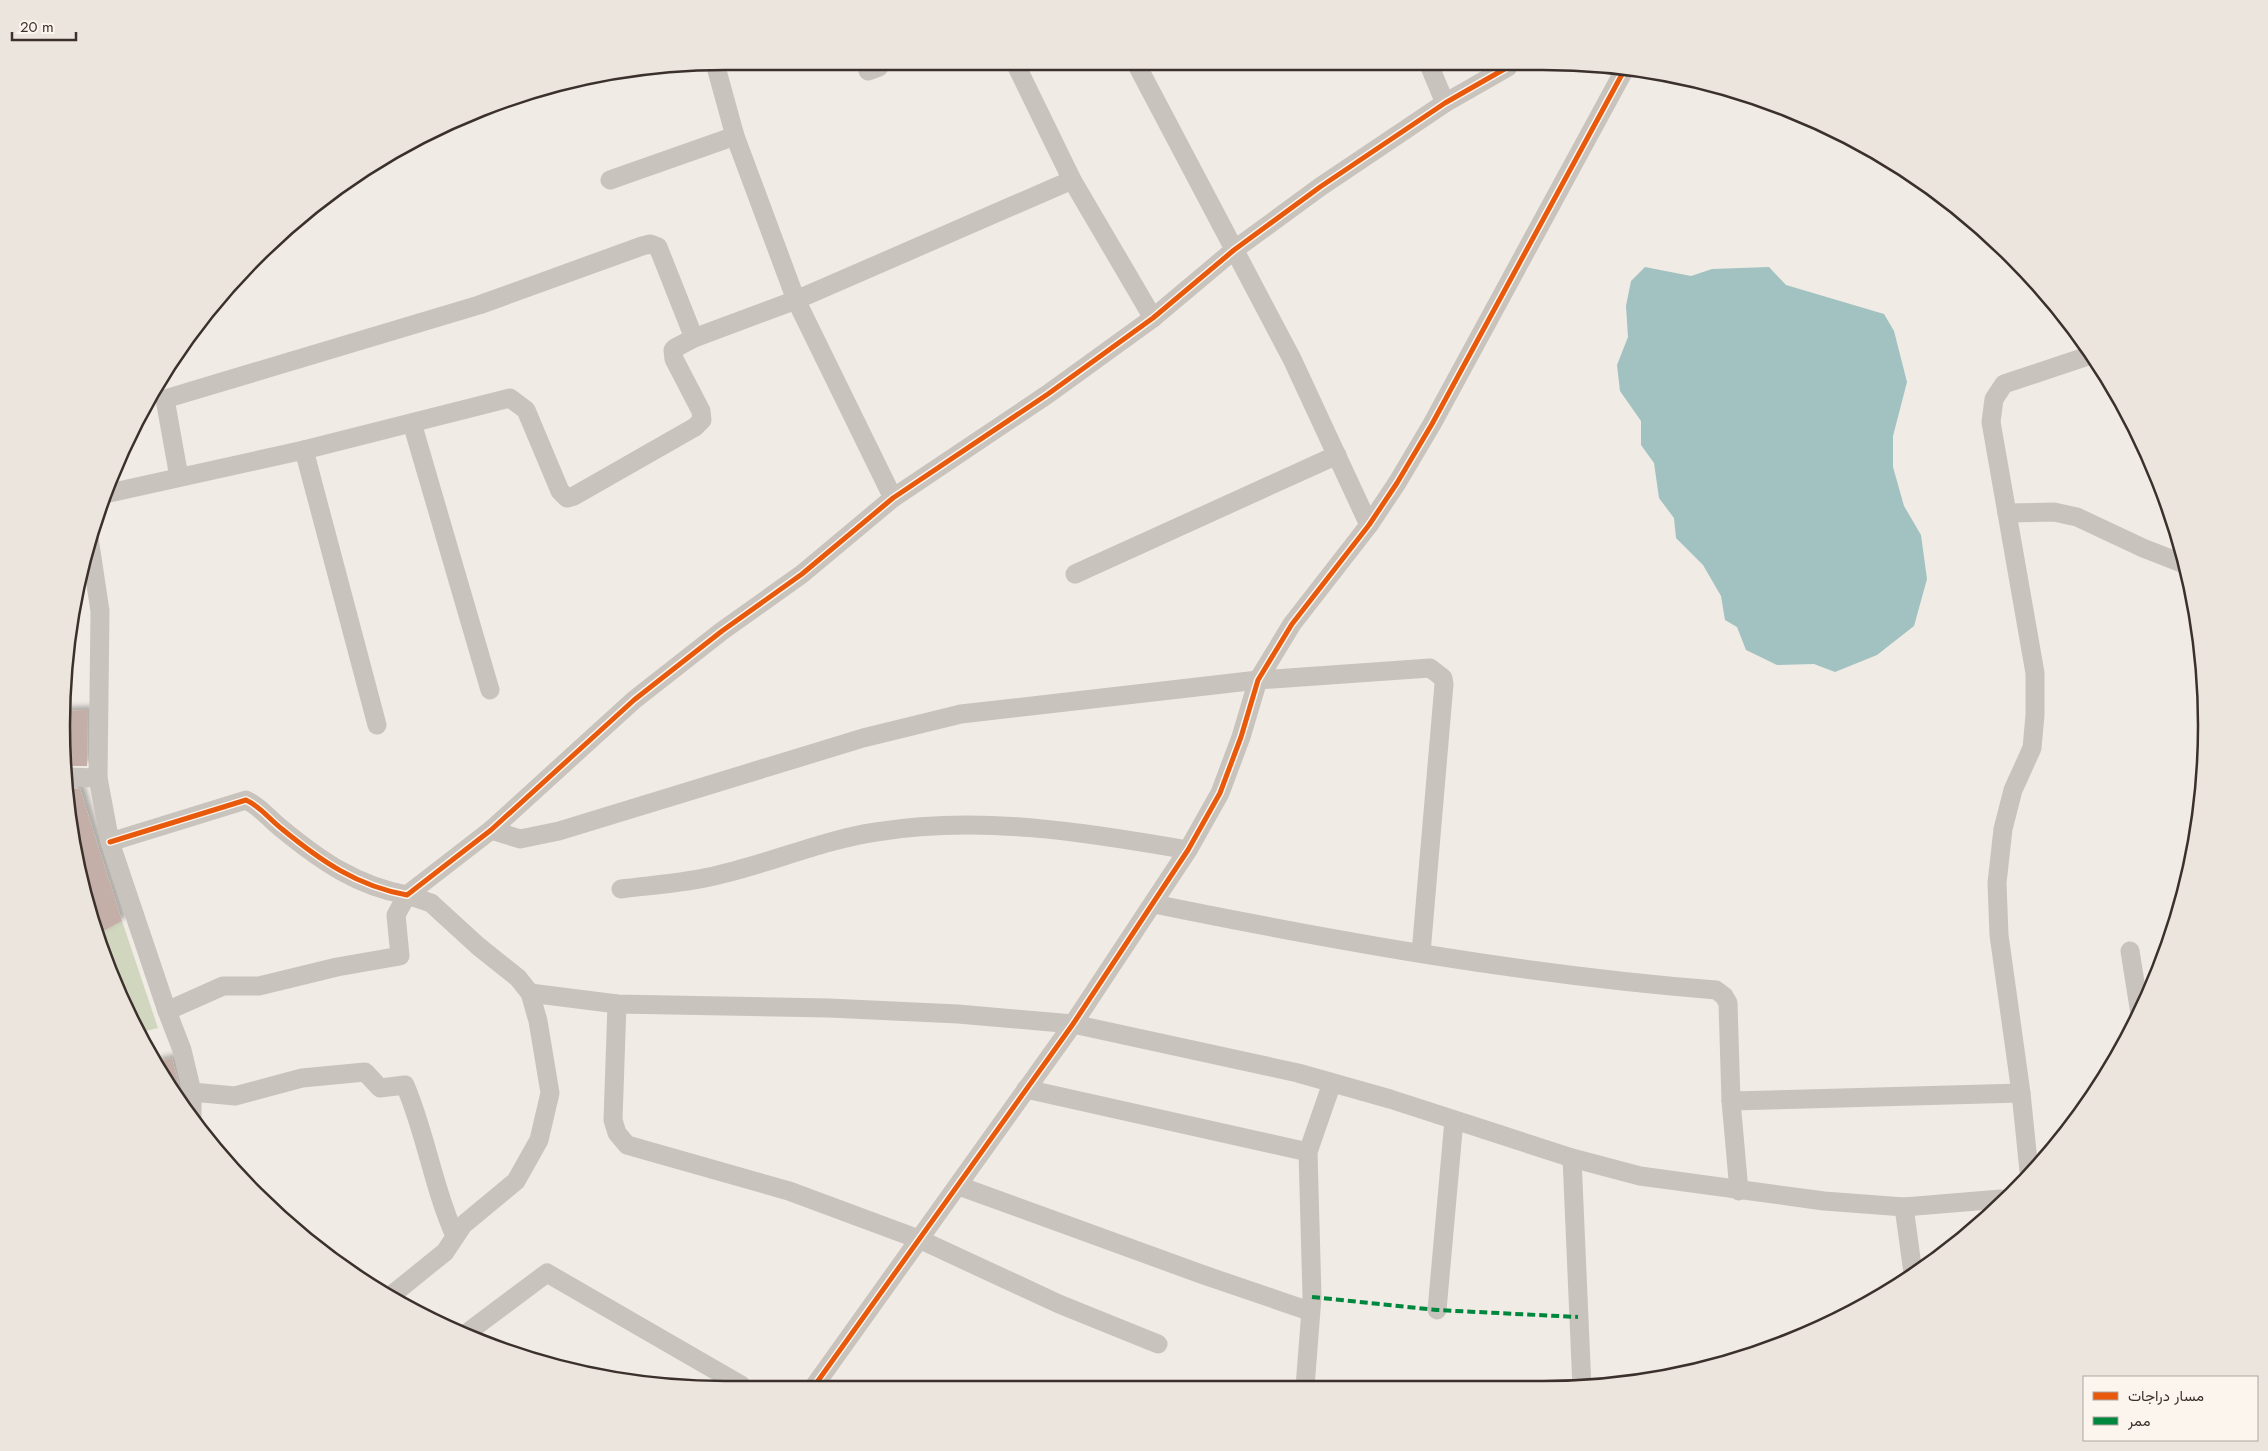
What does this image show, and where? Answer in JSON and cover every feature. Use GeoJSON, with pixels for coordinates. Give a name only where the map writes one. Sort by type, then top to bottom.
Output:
{"type":"FeatureCollection","features":[{"type":"Feature","properties":{"kind":"street"},"geometry":{"type":"LineString","coordinates":[[717,70],[735,136],[796,300],[893,498]]}},
{"type":"Feature","properties":{"kind":"street"},"geometry":{"type":"LineString","coordinates":[[1018,70],[1072,180],[1153,318]]}},
{"type":"Feature","properties":{"kind":"street"},"geometry":{"type":"LineString","coordinates":[[1140,70],[1292,359],[1369,525]]}},
{"type":"Feature","properties":{"kind":"street"},"geometry":{"type":"LineString","coordinates":[[1431,70],[1445,103]]}},
{"type":"Feature","properties":{"kind":"street"},"geometry":{"type":"LineString","coordinates":[[166,1011],[223,986],[259,986],[337,966],[400,956],[396,915],[407,895],[491,830],[634,700],[722,631],[802,574],[893,498],[1048,394],[1153,318],[1234,250],[1320,187],[1445,103],[1503,70]]}},
{"type":"Feature","properties":{"kind":"street"},"geometry":{"type":"LineString","coordinates":[[818,1381],[1073,1024],[1188,850],[1220,793],[1241,737],[1258,680],[1292,624],[1369,525],[1432,424],[1622,75]]}},
{"type":"Feature","properties":{"kind":"street"},"geometry":{"type":"LineString","coordinates":[[610,180],[735,136]]}},
{"type":"Feature","properties":{"kind":"street"},"geometry":{"type":"LineString","coordinates":[[114,492],[304,450],[510,398],[526,410],[560,491],[567,498],[574,496],[699,424],[703,416],[673,353],[675,348],[694,338],[796,300],[1072,180]]}},
{"type":"Feature","properties":{"kind":"street"},"geometry":{"type":"LineString","coordinates":[[179,477],[165,399],[479,305],[642,246],[650,244],[658,247],[694,338]]}},
{"type":"Feature","properties":{"kind":"street"},"geometry":{"type":"LineString","coordinates":[[2028,1165],[2021,1093],[1999,935],[1997,883],[2005,821],[2013,790],[2032,748],[2035,715],[2035,673],[1990,422],[1994,399],[2004,384],[2086,358]]}},
{"type":"Feature","properties":{"kind":"street"},"geometry":{"type":"LineString","coordinates":[[412,423],[490,690]]}},
{"type":"Feature","properties":{"kind":"street"},"geometry":{"type":"LineString","coordinates":[[304,450],[377,725]]}},
{"type":"Feature","properties":{"kind":"street"},"geometry":{"type":"LineString","coordinates":[[1075,574],[1337,455]]}},
{"type":"Feature","properties":{"kind":"street"},"geometry":{"type":"LineString","coordinates":[[2007,514],[2054,512],[2077,517],[2143,548],[2177,561]]}},
{"type":"Feature","properties":{"kind":"street"},"geometry":{"type":"LineString","coordinates":[[92,555],[100,611],[101,650],[98,706],[98,778],[110,842],[166,1011],[182,1050],[192,1092],[192,1107]]}},
{"type":"Feature","properties":{"kind":"street"},"geometry":{"type":"LineString","coordinates":[[491,830],[520,839],[559,831],[863,738],[961,714],[1258,680],[1430,668],[1443,678],[1421,953]]}},
{"type":"Feature","properties":{"kind":"street"},"geometry":{"type":"LineString","coordinates":[[72,777],[98,778]]}},
{"type":"Feature","properties":{"kind":"street"},"geometry":{"type":"LineString","coordinates":[[110,842],[246,800],[256,805],[280,828],[322,859],[357,881],[381,890],[431,902],[478,946],[518,978],[530,993],[538,1021],[550,1093],[539,1140],[516,1181],[504,1193],[469,1220],[455,1236],[445,1252],[396,1292]]}},
{"type":"Feature","properties":{"kind":"street"},"geometry":{"type":"LineString","coordinates":[[621,889],[717,876],[831,842],[875,832],[940,824],[1001,825],[1083,834],[1188,850]]}},
{"type":"Feature","properties":{"kind":"street"},"geometry":{"type":"LineString","coordinates":[[1154,904],[1325,938],[1608,982],[1716,990],[1724,996],[1728,1003],[1731,1101],[1739,1191]]}},
{"type":"Feature","properties":{"kind":"street"},"geometry":{"type":"LineString","coordinates":[[2130,951],[2138,999]]}},
{"type":"Feature","properties":{"kind":"street"},"geometry":{"type":"LineString","coordinates":[[530,993],[618,1004],[838,1008],[958,1014],[1073,1024],[1298,1073],[1572,1158],[1640,1176],[1739,1191],[1904,1207],[1995,1200]]}},
{"type":"Feature","properties":{"kind":"street"},"geometry":{"type":"LineString","coordinates":[[618,1004],[613,1120],[617,1133],[627,1145],[789,1191],[920,1240],[1059,1304],[1158,1344]]}},
{"type":"Feature","properties":{"kind":"street"},"geometry":{"type":"LineString","coordinates":[[192,1092],[235,1096],[302,1078],[365,1072],[380,1088],[404,1085],[418,1116],[446,1218],[455,1236]]}},
{"type":"Feature","properties":{"kind":"street"},"geometry":{"type":"LineString","coordinates":[[1305,1381],[1309,1311],[1312,1297],[1308,1152],[1332,1083]]}},
{"type":"Feature","properties":{"kind":"street"},"geometry":{"type":"LineString","coordinates":[[1026,1089],[1308,1152]]}},
{"type":"Feature","properties":{"kind":"street"},"geometry":{"type":"LineString","coordinates":[[1731,1101],[2021,1093]]}},
{"type":"Feature","properties":{"kind":"street"},"geometry":{"type":"LineString","coordinates":[[1437,1310],[1454,1120]]}},
{"type":"Feature","properties":{"kind":"street"},"geometry":{"type":"LineString","coordinates":[[1572,1158],[1582,1380]]}},
{"type":"Feature","properties":{"kind":"street"},"geometry":{"type":"LineString","coordinates":[[959,1186],[1309,1311]]}},
{"type":"Feature","properties":{"kind":"street"},"geometry":{"type":"LineString","coordinates":[[1904,1207],[1912,1267]]}},
{"type":"Feature","properties":{"kind":"street"},"geometry":{"type":"LineString","coordinates":[[472,1329],[547,1273],[736,1381]]}},
{"type":"Feature","properties":{"kind":"green space"},"geometry":{"type":"Polygon","coordinates":[[[122,921],[158,1028],[146,1031],[120,976],[103,931],[122,921]]]}},
{"type":"Feature","properties":{"kind":"water"},"geometry":{"type":"Polygon","coordinates":[[[1645,267],[1691,276],[1712,269],[1769,267],[1786,285],[1884,314],[1894,331],[1907,382],[1893,436],[1893,467],[1904,506],[1921,535],[1927,579],[1914,626],[1877,655],[1835,672],[1814,664],[1777,665],[1746,650],[1737,627],[1725,620],[1721,596],[1703,565],[1676,538],[1674,518],[1659,498],[1654,463],[1641,445],[1641,421],[1620,391],[1617,365],[1628,337],[1626,306],[1631,281],[1645,267]]]}},
{"type":"Feature","properties":{"kind":"building"},"geometry":{"type":"Polygon","coordinates":[[[88,710],[87,766],[71,766],[70,711],[88,710]]]}},
{"type":"Feature","properties":{"kind":"building"},"geometry":{"type":"Polygon","coordinates":[[[73,788],[80,789],[122,921],[103,931],[92,895],[83,853],[73,788]]]}},
{"type":"Feature","properties":{"kind":"building"},"geometry":{"type":"Polygon","coordinates":[[[172,1058],[180,1090],[180,1090],[162,1060],[172,1058]]]}},
{"type":"Feature","properties":{"kind":"marked path"},"geometry":{"type":"LineString","coordinates":[[1312,1297],[1437,1310],[1578,1317]]}},
{"type":"Feature","properties":{"kind":"cycle path"},"geometry":{"type":"LineString","coordinates":[[110,842],[246,800],[256,806],[311,852],[340,871],[372,885],[407,895],[491,830],[634,700],[722,631],[802,574],[893,498],[1048,394],[1153,318],[1234,250],[1320,187],[1445,103],[1503,70]]}},
{"type":"Feature","properties":{"kind":"cycle path"},"geometry":{"type":"LineString","coordinates":[[818,1381],[1073,1024],[1188,850],[1220,793],[1241,737],[1258,680],[1292,624],[1369,525],[1397,483],[1432,424],[1622,75]]}}]}
